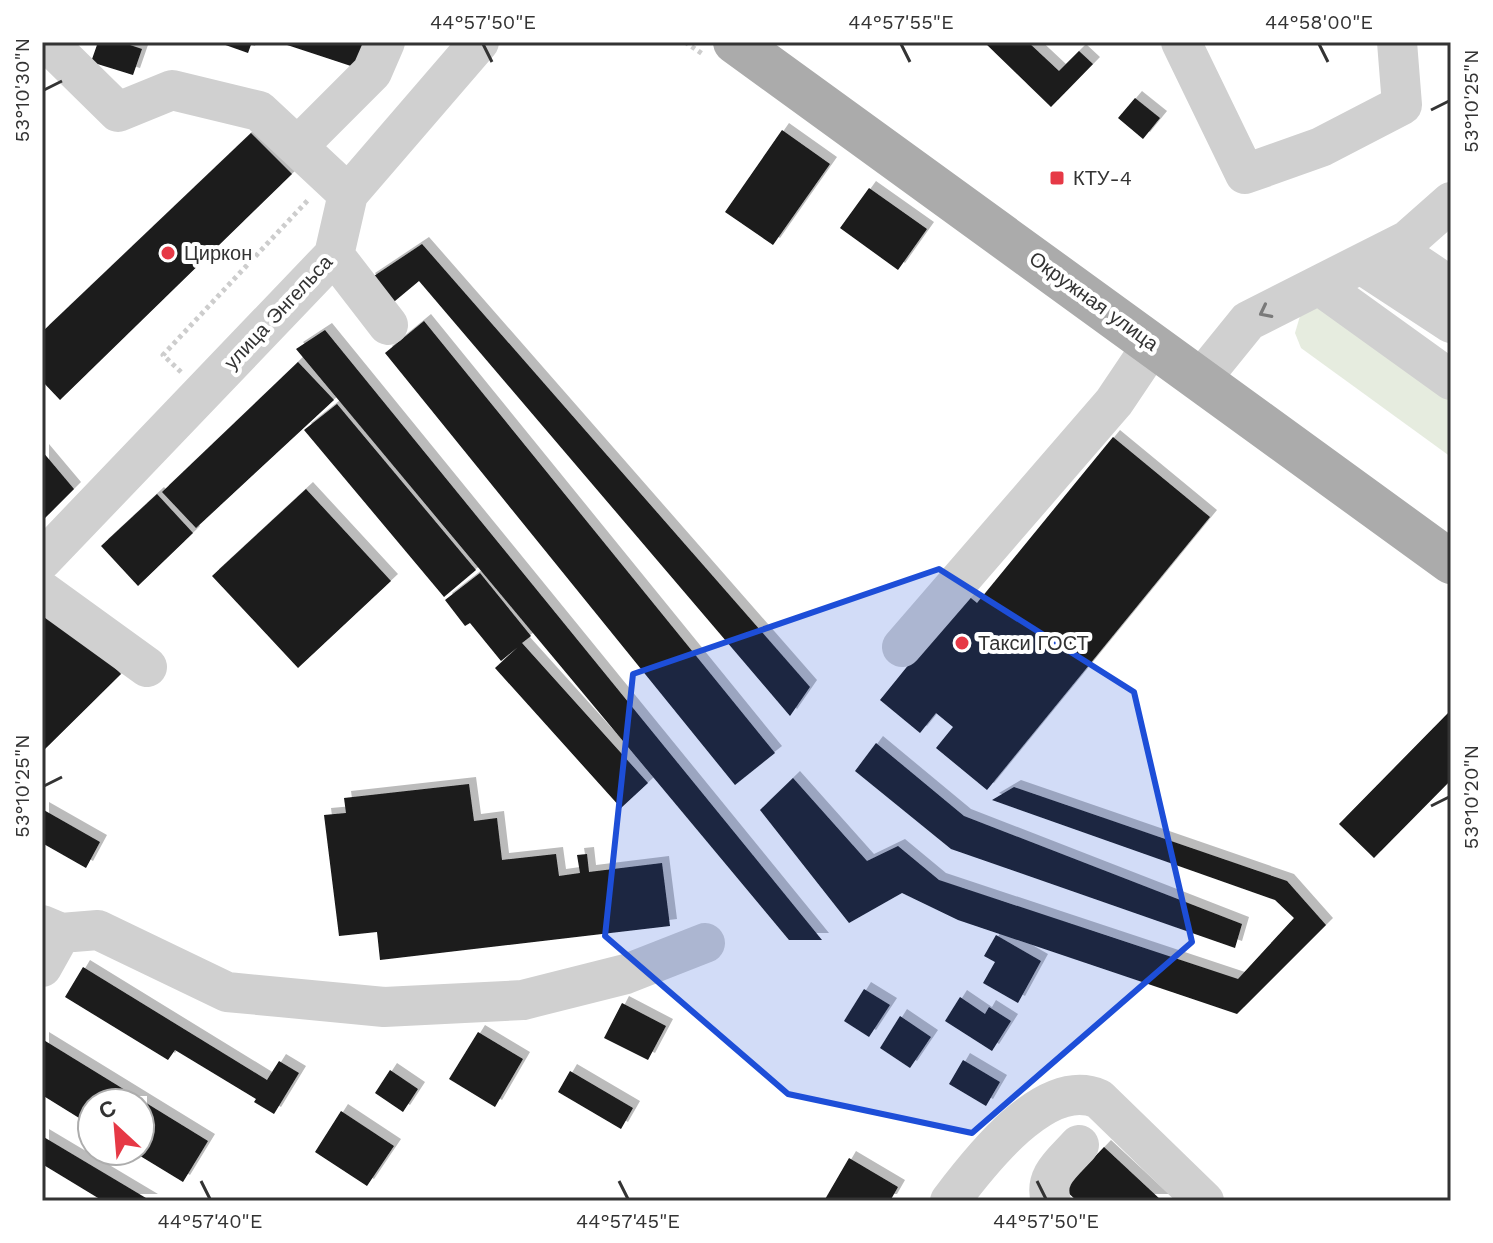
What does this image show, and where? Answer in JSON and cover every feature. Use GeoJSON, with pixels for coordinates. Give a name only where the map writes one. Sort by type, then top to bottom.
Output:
{"type":"FeatureCollection","features":[{"type":"Feature","properties":{"kind":"main road","name":"Окружная улица"},"geometry":{"type":"LineString","coordinates":[[735,42],[1451,562]]}},
{"type":"Feature","properties":{"kind":"street"},"geometry":{"type":"LineString","coordinates":[[53,42],[58,53],[118,112],[172,90],[259,111],[339,186]]}},
{"type":"Feature","properties":{"kind":"street"},"geometry":{"type":"LineString","coordinates":[[298,146],[372,72],[385,42]]}},
{"type":"Feature","properties":{"kind":"street","name":"улица Энгельса"},"geometry":{"type":"LineString","coordinates":[[42,560],[334,255],[339,186],[479,42]]}},
{"type":"Feature","properties":{"kind":"street"},"geometry":{"type":"LineString","coordinates":[[1181,42],[1245,174],[1321,147],[1402,105],[1397,42]]}},
{"type":"Feature","properties":{"kind":"street"},"geometry":{"type":"LineString","coordinates":[[1201,379],[1248,321],[1387,250],[1451,202]]}},
{"type":"Feature","properties":{"kind":"street"},"geometry":{"type":"LineString","coordinates":[[1387,250],[1447,235],[1451,238]]}},
{"type":"Feature","properties":{"kind":"street"},"geometry":{"type":"LineString","coordinates":[[1387,250],[1451,287]]}},
{"type":"Feature","properties":{"kind":"street"},"geometry":{"type":"LineString","coordinates":[[1387,250],[1451,323]]}},
{"type":"Feature","properties":{"kind":"street"},"geometry":{"type":"LineString","coordinates":[[334,255],[388,325]]}},
{"type":"Feature","properties":{"kind":"street"},"geometry":{"type":"LineString","coordinates":[[1319,285],[1451,380]]}},
{"type":"Feature","properties":{"kind":"street"},"geometry":{"type":"LineString","coordinates":[[902,647],[1114,402],[1153,344]]}},
{"type":"Feature","properties":{"kind":"street"},"geometry":{"type":"LineString","coordinates":[[42,591],[147,667]]}},
{"type":"Feature","properties":{"kind":"street"},"geometry":{"type":"LineString","coordinates":[[42,967],[52,929],[98,930],[227,992],[384,1007],[523,1000],[626,974],[705,943]]}},
{"type":"Feature","properties":{"kind":"street"},"geometry":{"type":"LineString","coordinates":[[950,1201],[978,1164],[1016,1128],[1044,1106],[1076,1094],[1088,1094],[1099,1099],[1204,1201]]}},
{"type":"Feature","properties":{"kind":"street"},"geometry":{"type":"LineString","coordinates":[[1051,1201],[1049,1179],[1079,1145]]}},
{"type":"Feature","properties":{"kind":"path"},"geometry":{"type":"LineString","coordinates":[[202,393],[163,355],[339,186]]}},
{"type":"Feature","properties":{"kind":"highlighted area"},"geometry":{"type":"Polygon","coordinates":[[[939,569],[1134,692],[1192,942],[972,1133],[788,1094],[605,936],[633,674],[939,569]]]}},
{"type":"Feature","properties":{"kind":"shaded area"},"geometry":{"type":"Polygon","coordinates":[[[1315,308],[1332,309],[1451,396],[1451,457],[1301,348],[1295,333],[1300,316],[1315,308]]]}},
{"type":"Feature","properties":{"kind":"building"},"geometry":{"type":"Polygon","coordinates":[[[98,42],[131,42],[130,45],[142,49],[133,75],[91,62],[98,42]]]}},
{"type":"Feature","properties":{"kind":"building"},"geometry":{"type":"Polygon","coordinates":[[[217,42],[252,42],[248,53],[217,42]]]}},
{"type":"Feature","properties":{"kind":"building"},"geometry":{"type":"Polygon","coordinates":[[[278,42],[366,42],[357,68],[278,42]]]}},
{"type":"Feature","properties":{"kind":"building"},"geometry":{"type":"Polygon","coordinates":[[[984,42],[1028,42],[1059,71],[1079,51],[1093,64],[1051,107],[984,42]]]}},
{"type":"Feature","properties":{"kind":"building"},"geometry":{"type":"Polygon","coordinates":[[[1135,98],[1160,118],[1143,139],[1118,118],[1135,98]]]}},
{"type":"Feature","properties":{"kind":"building"},"geometry":{"type":"Polygon","coordinates":[[[782,130],[830,164],[773,245],[725,212],[782,130]]]}},
{"type":"Feature","properties":{"kind":"building","name":"Циркон"},"geometry":{"type":"Polygon","coordinates":[[[251,133],[292,174],[60,400],[42,381],[42,332],[251,133]]]}},
{"type":"Feature","properties":{"kind":"building"},"geometry":{"type":"Polygon","coordinates":[[[869,188],[927,229],[898,270],[840,228],[869,188]]]}},
{"type":"Feature","properties":{"kind":"building"},"geometry":{"type":"Polygon","coordinates":[[[422,244],[810,687],[790,716],[419,281],[389,306],[368,280],[422,244]]]}},
{"type":"Feature","properties":{"kind":"building"},"geometry":{"type":"Polygon","coordinates":[[[424,321],[775,753],[735,785],[385,353],[424,321]]]}},
{"type":"Feature","properties":{"kind":"building"},"geometry":{"type":"Polygon","coordinates":[[[325,330],[822,940],[789,940],[296,349],[325,330]]]}},
{"type":"Feature","properties":{"kind":"building"},"geometry":{"type":"Polygon","coordinates":[[[298,362],[334,400],[196,528],[162,492],[298,362]]]}},
{"type":"Feature","properties":{"kind":"building"},"geometry":{"type":"Polygon","coordinates":[[[337,404],[476,570],[444,597],[304,430],[337,404]]]}},
{"type":"Feature","properties":{"kind":"building"},"geometry":{"type":"Polygon","coordinates":[[[1113,437],[1210,517],[987,790],[936,748],[953,727],[936,713],[920,733],[880,700],[966,594],[977,603],[1113,437]]]}},
{"type":"Feature","properties":{"kind":"building"},"geometry":{"type":"Polygon","coordinates":[[[42,451],[74,489],[42,521],[42,451]]]}},
{"type":"Feature","properties":{"kind":"building"},"geometry":{"type":"Polygon","coordinates":[[[306,489],[391,581],[298,668],[212,576],[306,489]]]}},
{"type":"Feature","properties":{"kind":"building"},"geometry":{"type":"Polygon","coordinates":[[[157,494],[193,533],[138,586],[101,546],[157,494]]]}},
{"type":"Feature","properties":{"kind":"building"},"geometry":{"type":"Polygon","coordinates":[[[480,573],[531,636],[522,643],[648,783],[621,808],[495,668],[518,647],[501,661],[470,623],[465,626],[445,600],[480,573]]]}},
{"type":"Feature","properties":{"kind":"building"},"geometry":{"type":"Polygon","coordinates":[[[50,603],[121,674],[42,752],[42,610],[50,603]]]}},
{"type":"Feature","properties":{"kind":"building"},"geometry":{"type":"Polygon","coordinates":[[[1451,710],[1451,780],[1374,858],[1339,824],[1451,710]]]}},
{"type":"Feature","properties":{"kind":"building"},"geometry":{"type":"Polygon","coordinates":[[[876,743],[964,816],[1242,924],[1235,948],[951,849],[855,771],[876,743]]]}},
{"type":"Feature","properties":{"kind":"building"},"geometry":{"type":"Polygon","coordinates":[[[793,778],[867,861],[898,846],[939,880],[1238,979],[1294,918],[1275,900],[992,800],[1014,787],[1287,881],[1326,925],[1237,1014],[958,920],[902,893],[849,923],[760,810],[793,778]]]}},
{"type":"Feature","properties":{"kind":"building"},"geometry":{"type":"Polygon","coordinates":[[[469,784],[474,821],[497,818],[502,860],[556,854],[559,876],[580,873],[577,855],[587,854],[589,872],[662,863],[670,926],[380,960],[377,932],[339,936],[324,815],[346,813],[344,798],[469,784]]]}},
{"type":"Feature","properties":{"kind":"building"},"geometry":{"type":"Polygon","coordinates":[[[42,809],[100,842],[86,868],[42,843],[42,809]]]}},
{"type":"Feature","properties":{"kind":"building"},"geometry":{"type":"Polygon","coordinates":[[[996,935],[1041,961],[1018,1003],[983,983],[995,962],[984,956],[996,935]]]}},
{"type":"Feature","properties":{"kind":"building"},"geometry":{"type":"Polygon","coordinates":[[[83,967],[267,1080],[279,1061],[299,1073],[274,1114],[254,1102],[256,1099],[175,1050],[168,1060],[65,997],[83,967]]]}},
{"type":"Feature","properties":{"kind":"building"},"geometry":{"type":"Polygon","coordinates":[[[864,989],[890,1005],[869,1037],[844,1021],[864,989]]]}},
{"type":"Feature","properties":{"kind":"building"},"geometry":{"type":"Polygon","coordinates":[[[960,997],[985,1014],[989,1007],[1011,1021],[992,1051],[945,1021],[960,997]]]}},
{"type":"Feature","properties":{"kind":"building"},"geometry":{"type":"Polygon","coordinates":[[[622,1003],[666,1026],[648,1060],[604,1038],[622,1003]]]}},
{"type":"Feature","properties":{"kind":"building"},"geometry":{"type":"Polygon","coordinates":[[[900,1016],[931,1037],[910,1068],[880,1048],[900,1016]]]}},
{"type":"Feature","properties":{"kind":"building"},"geometry":{"type":"Polygon","coordinates":[[[478,1032],[523,1059],[495,1107],[449,1079],[478,1032]]]}},
{"type":"Feature","properties":{"kind":"building"},"geometry":{"type":"Polygon","coordinates":[[[42,1039],[120,1087],[76,1087],[76,1116],[42,1095],[42,1039]]]}},
{"type":"Feature","properties":{"kind":"building"},"geometry":{"type":"Polygon","coordinates":[[[963,1060],[1000,1082],[986,1106],[949,1084],[963,1060]]]}},
{"type":"Feature","properties":{"kind":"building"},"geometry":{"type":"Polygon","coordinates":[[[390,1070],[418,1089],[403,1112],[375,1093],[390,1070]]]}},
{"type":"Feature","properties":{"kind":"building"},"geometry":{"type":"Polygon","coordinates":[[[570,1071],[633,1108],[621,1129],[558,1092],[570,1071]]]}},
{"type":"Feature","properties":{"kind":"building"},"geometry":{"type":"Polygon","coordinates":[[[156,1109],[208,1141],[183,1182],[156,1166],[156,1109]]]}},
{"type":"Feature","properties":{"kind":"building"},"geometry":{"type":"Polygon","coordinates":[[[341,1111],[394,1146],[367,1186],[315,1152],[341,1111]]]}},
{"type":"Feature","properties":{"kind":"building"},"geometry":{"type":"Polygon","coordinates":[[[42,1136],[76,1156],[76,1167],[94,1167],[151,1201],[103,1201],[42,1164],[42,1136]]]}},
{"type":"Feature","properties":{"kind":"building"},"geometry":{"type":"Polygon","coordinates":[[[1104,1147],[1162,1201],[1077,1201],[1064,1189],[1104,1147]]]}},
{"type":"Feature","properties":{"kind":"building"},"geometry":{"type":"Polygon","coordinates":[[[849,1158],[898,1187],[890,1201],[824,1201],[849,1158]]]}},
{"type":"Feature","properties":{"kind":"place","name":"КТУ-4"},"geometry":{"type":"Point","coordinates":[1057,178]}},
{"type":"Feature","properties":{"kind":"place","name":"Циркон"},"geometry":{"type":"Point","coordinates":[168,253]}},
{"type":"Feature","properties":{"kind":"place","name":"Такси ГОСТ"},"geometry":{"type":"Point","coordinates":[962,643]}}]}
